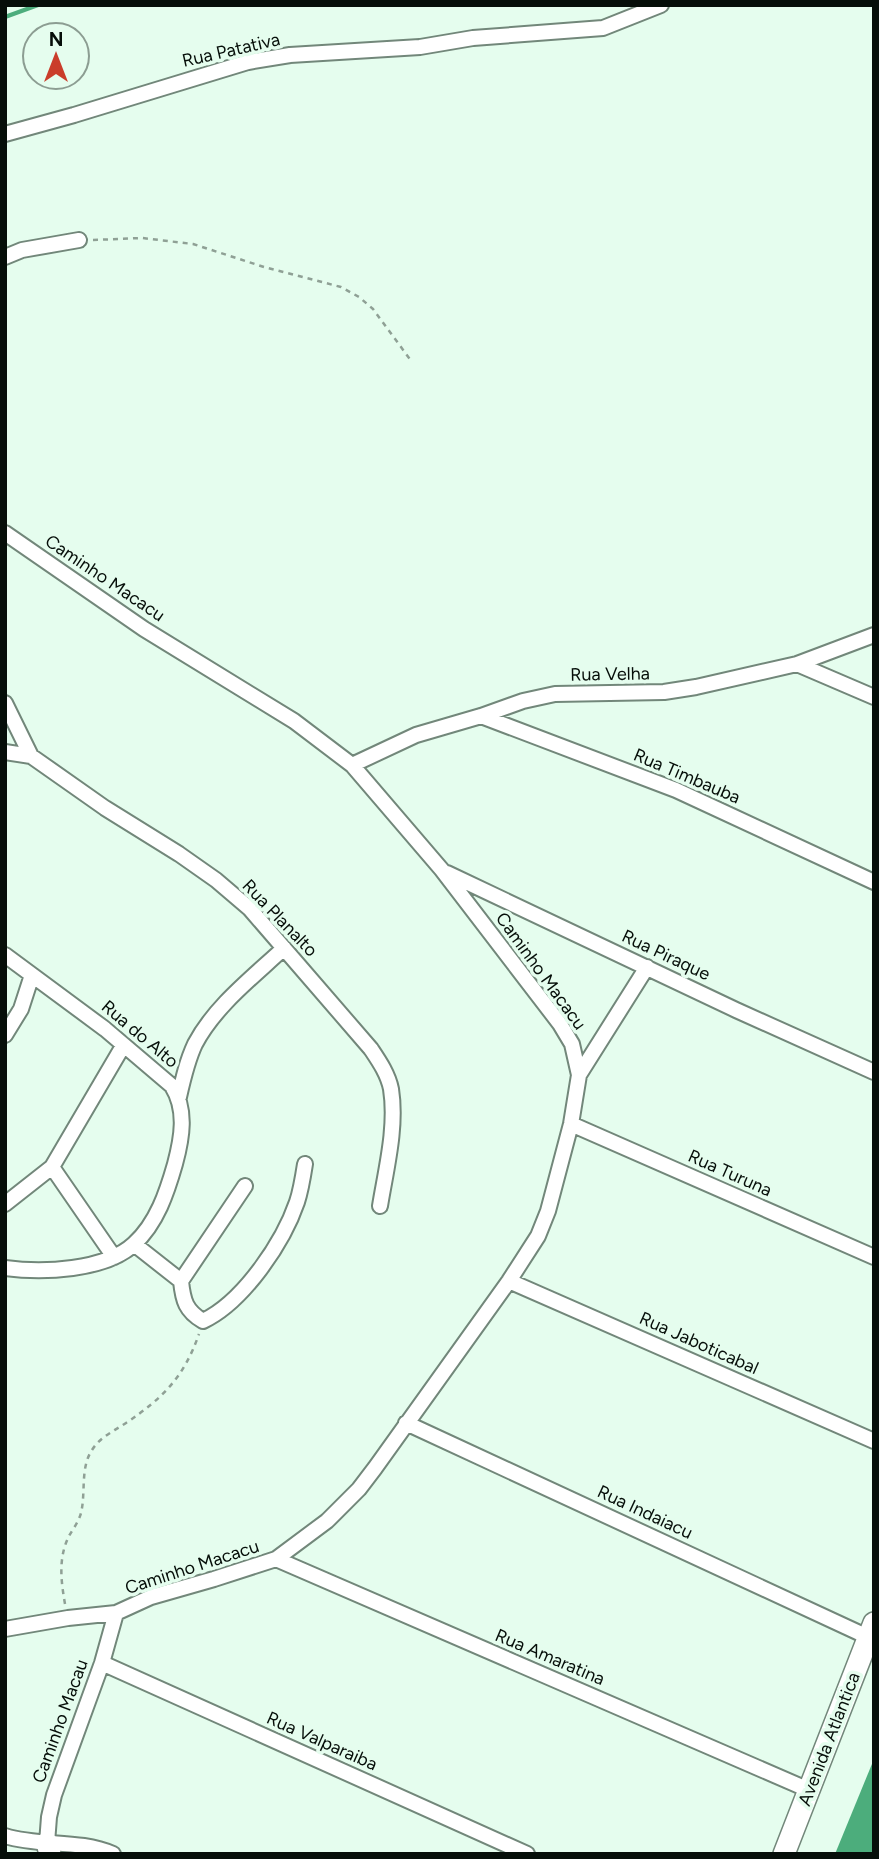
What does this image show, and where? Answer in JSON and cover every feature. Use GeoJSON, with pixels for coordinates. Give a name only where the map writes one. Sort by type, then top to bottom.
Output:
{"type":"FeatureCollection","features":[{"type":"Feature","properties":{"kind":"street","name":"Rua Patativa"},"geometry":{"type":"LineString","coordinates":[[5,134],[248,62],[290,55],[419,47],[473,38],[603,28],[661,5]]}},
{"type":"Feature","properties":{"kind":"street"},"geometry":{"type":"LineString","coordinates":[[5,257],[22,250],[79,240]]}},
{"type":"Feature","properties":{"kind":"street","name":"Caminho Macacu"},"geometry":{"type":"LineString","coordinates":[[5,533],[144,629],[294,721],[352,765],[442,870],[560,1024],[572,1044],[579,1075],[571,1124],[548,1211],[538,1236],[509,1281],[359,1489],[327,1521],[276,1559],[151,1597],[116,1613],[5,1629]]}},
{"type":"Feature","properties":{"kind":"street","name":"Rua Velha"},"geometry":{"type":"LineString","coordinates":[[352,765],[416,735],[523,701],[555,694],[664,692],[797,664],[874,635]]}},
{"type":"Feature","properties":{"kind":"street"},"geometry":{"type":"LineString","coordinates":[[797,664],[874,697]]}},
{"type":"Feature","properties":{"kind":"street"},"geometry":{"type":"LineString","coordinates":[[5,703],[31,756]]}},
{"type":"Feature","properties":{"kind":"street","name":"Rua Timbauba"},"geometry":{"type":"LineString","coordinates":[[481,716],[676,790],[874,882]]}},
{"type":"Feature","properties":{"kind":"street","name":"Rua Planalto"},"geometry":{"type":"LineString","coordinates":[[5,752],[31,756],[216,880],[250,909],[371,1049],[384,1070],[390,1087],[392,1110],[380,1206]]}},
{"type":"Feature","properties":{"kind":"street","name":"Rua Piraque"},"geometry":{"type":"LineString","coordinates":[[442,870],[874,1072]]}},
{"type":"Feature","properties":{"kind":"street"},"geometry":{"type":"LineString","coordinates":[[178,1097],[189,1060],[206,1027],[220,1008],[284,948]]}},
{"type":"Feature","properties":{"kind":"street","name":"Rua do Alto"},"geometry":{"type":"LineString","coordinates":[[5,955],[105,1029],[172,1086],[178,1097],[182,1126],[179,1149],[167,1192],[153,1220],[134,1244],[114,1257],[77,1268],[5,1268]]}},
{"type":"Feature","properties":{"kind":"street"},"geometry":{"type":"LineString","coordinates":[[579,1075],[646,967]]}},
{"type":"Feature","properties":{"kind":"street"},"geometry":{"type":"LineString","coordinates":[[5,1035],[21,1009],[32,975]]}},
{"type":"Feature","properties":{"kind":"street"},"geometry":{"type":"LineString","coordinates":[[5,1204],[52,1167],[123,1046]]}},
{"type":"Feature","properties":{"kind":"street","name":"Rua Turuna"},"geometry":{"type":"LineString","coordinates":[[571,1124],[874,1257]]}},
{"type":"Feature","properties":{"kind":"street"},"geometry":{"type":"LineString","coordinates":[[245,1186],[181,1282],[183,1302],[190,1313],[203,1321],[217,1315],[264,1264],[289,1221],[298,1199],[305,1164]]}},
{"type":"Feature","properties":{"kind":"street"},"geometry":{"type":"LineString","coordinates":[[52,1167],[114,1257]]}},
{"type":"Feature","properties":{"kind":"street"},"geometry":{"type":"LineString","coordinates":[[134,1244],[181,1282]]}},
{"type":"Feature","properties":{"kind":"street","name":"Rua Jaboticabal"},"geometry":{"type":"LineString","coordinates":[[509,1281],[874,1441]]}},
{"type":"Feature","properties":{"kind":"street","name":"Rua Indaiacu"},"geometry":{"type":"LineString","coordinates":[[406,1423],[871,1630]]}},
{"type":"Feature","properties":{"kind":"street","name":"Rua Amaratina"},"geometry":{"type":"LineString","coordinates":[[276,1559],[809,1790]]}},
{"type":"Feature","properties":{"kind":"street","name":"Caminho Macau"},"geometry":{"type":"LineString","coordinates":[[49,1849],[49,1817],[54,1796],[102,1663],[116,1613]]}},
{"type":"Feature","properties":{"kind":"street","name":"Avenida Atlantica"},"geometry":{"type":"LineString","coordinates":[[784,1854],[871,1630]]}},
{"type":"Feature","properties":{"kind":"street","name":"Rua Valparaiba"},"geometry":{"type":"LineString","coordinates":[[102,1663],[527,1854]]}},
{"type":"Feature","properties":{"kind":"street"},"geometry":{"type":"LineString","coordinates":[[5,1836],[49,1849],[78,1844],[98,1847],[113,1854]]}},
{"type":"Feature","properties":{"kind":"path"},"geometry":{"type":"LineString","coordinates":[[79,240],[142,238],[192,244],[264,267],[341,287],[373,309],[412,362]]}},
{"type":"Feature","properties":{"kind":"path"},"geometry":{"type":"LineString","coordinates":[[68,1618],[62,1581],[62,1552],[81,1514],[83,1484],[91,1451],[103,1437],[128,1422],[173,1385],[186,1366],[203,1321]]}},
{"type":"Feature","properties":{"kind":"shaded area"},"geometry":{"type":"Polygon","coordinates":[[[874,1759],[874,1854],[835,1854],[874,1759]]]}},
{"type":"Feature","properties":{"kind":"waterway"},"geometry":{"type":"LineString","coordinates":[[5,17],[38,5]]}}]}
